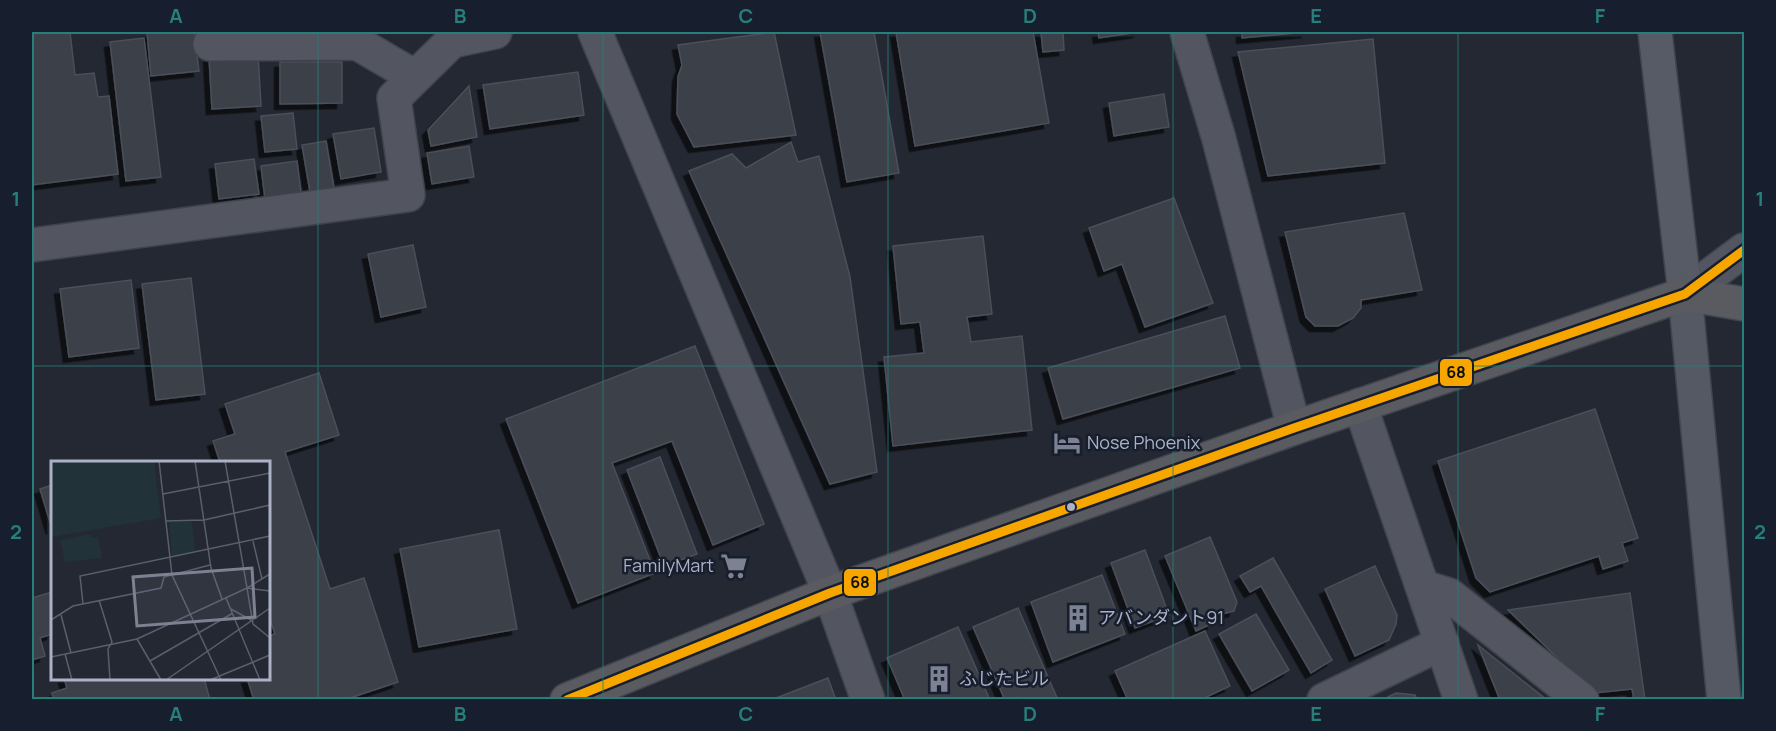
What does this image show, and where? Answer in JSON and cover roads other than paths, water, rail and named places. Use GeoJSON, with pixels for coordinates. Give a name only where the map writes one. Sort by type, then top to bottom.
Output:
{"type":"FeatureCollection","features":[{"type":"Feature","properties":{"kind":"highway"},"geometry":{"type":"LineString","coordinates":[[567,699],[830,593],[1294,428],[1684,294],[1744,304]]}},
{"type":"Feature","properties":{"kind":"main road"},"geometry":{"type":"LineString","coordinates":[[1684,294],[1724,699]]}},
{"type":"Feature","properties":{"kind":"street"},"geometry":{"type":"LineString","coordinates":[[32,245],[408,195],[394,98],[452,41],[495,32]]}},
{"type":"Feature","properties":{"kind":"street"},"geometry":{"type":"LineString","coordinates":[[595,32],[830,593],[868,699]]}},
{"type":"Feature","properties":{"kind":"street"},"geometry":{"type":"LineString","coordinates":[[1186,32],[1219,139],[1294,428]]}},
{"type":"Feature","properties":{"kind":"street"},"geometry":{"type":"LineString","coordinates":[[1655,32],[1684,294],[1744,250]]}},
{"type":"Feature","properties":{"kind":"street"},"geometry":{"type":"LineString","coordinates":[[210,45],[357,43],[415,77]]}},
{"type":"Feature","properties":{"kind":"street"},"geometry":{"type":"LineString","coordinates":[[1360,405],[1461,699]]}},
{"type":"Feature","properties":{"kind":"street"},"geometry":{"type":"LineString","coordinates":[[1423,587],[1449,595],[1582,699]]}},
{"type":"Feature","properties":{"kind":"street"},"geometry":{"type":"LineString","coordinates":[[1324,699],[1442,644]]}},
{"type":"Feature","properties":{"kind":"place","name":"Nose Phoenix"},"geometry":{"type":"Point","coordinates":[1067,443]}},
{"type":"Feature","properties":{"kind":"place","name":"FamilyMart"},"geometry":{"type":"Point","coordinates":[734,566]}},
{"type":"Feature","properties":{"kind":"place","name":"アバンダント91"},"geometry":{"type":"Point","coordinates":[1078,618]}},
{"type":"Feature","properties":{"kind":"place","name":"ふじたビル"},"geometry":{"type":"Point","coordinates":[939,679]}}]}
